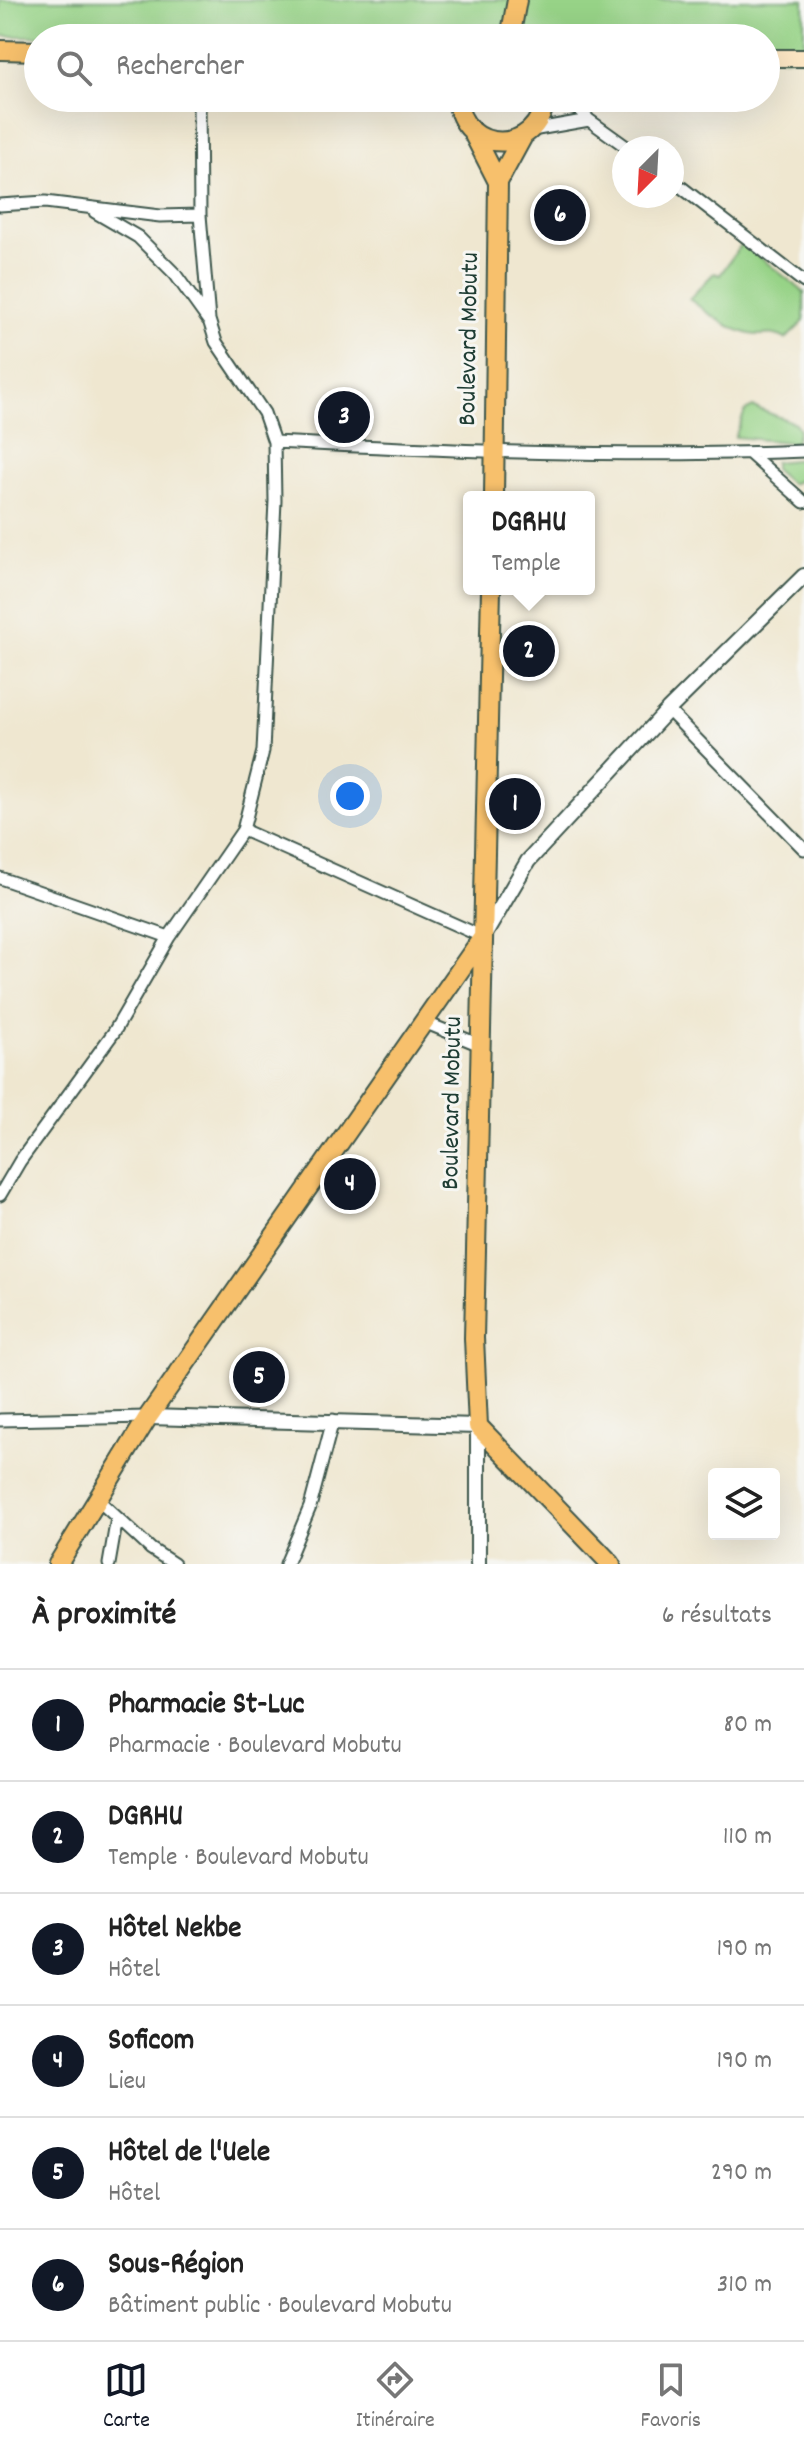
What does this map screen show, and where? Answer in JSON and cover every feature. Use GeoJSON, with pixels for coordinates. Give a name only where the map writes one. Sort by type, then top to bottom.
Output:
{"type":"FeatureCollection","features":[{"type":"Feature","properties":{"kind":"main road"},"geometry":{"type":"LineString","coordinates":[[513,24],[517,0]]}},
{"type":"Feature","properties":{"kind":"main road"},"geometry":{"type":"LineString","coordinates":[[0,50],[24,51]]}},
{"type":"Feature","properties":{"kind":"main road"},"geometry":{"type":"LineString","coordinates":[[780,58],[804,58]]}},
{"type":"Feature","properties":{"kind":"main road"},"geometry":{"type":"LineString","coordinates":[[460,112],[498,182]]}},
{"type":"Feature","properties":{"kind":"main road"},"geometry":{"type":"LineString","coordinates":[[498,182],[543,112]]}},
{"type":"Feature","properties":{"kind":"main road"},"geometry":{"type":"LineString","coordinates":[[472,131],[502,142],[528,133]]}},
{"type":"Feature","properties":{"kind":"main road","name":"Boulevard Mobutu"},"geometry":{"type":"LineString","coordinates":[[494,491],[498,182]]}},
{"type":"Feature","properties":{"kind":"main road","name":"Boulevard Mobutu"},"geometry":{"type":"LineString","coordinates":[[478,1426],[474,1338],[491,595]]}},
{"type":"Feature","properties":{"kind":"main road"},"geometry":{"type":"LineString","coordinates":[[58,1564],[148,1417],[483,937]]}},
{"type":"Feature","properties":{"kind":"main road"},"geometry":{"type":"LineString","coordinates":[[478,1426],[611,1564]]}},
{"type":"Feature","properties":{"kind":"street"},"geometry":{"type":"LineString","coordinates":[[0,1195],[20,1161],[114,1032],[169,937],[243,830],[263,751],[275,501],[274,442],[264,413],[216,342],[209,320],[200,215],[199,112]]}},
{"type":"Feature","properties":{"kind":"street"},"geometry":{"type":"LineString","coordinates":[[581,112],[612,137]]}},
{"type":"Feature","properties":{"kind":"street"},"geometry":{"type":"LineString","coordinates":[[528,133],[589,120]]}},
{"type":"Feature","properties":{"kind":"street"},"geometry":{"type":"LineString","coordinates":[[684,189],[804,282]]}},
{"type":"Feature","properties":{"kind":"street"},"geometry":{"type":"LineString","coordinates":[[0,205],[45,202],[90,210],[160,216],[200,215]]}},
{"type":"Feature","properties":{"kind":"street"},"geometry":{"type":"LineString","coordinates":[[90,210],[138,237],[175,274],[209,320]]}},
{"type":"Feature","properties":{"kind":"street"},"geometry":{"type":"LineString","coordinates":[[274,442],[495,453],[676,456],[804,451]]}},
{"type":"Feature","properties":{"kind":"street"},"geometry":{"type":"LineString","coordinates":[[749,453],[804,502]]}},
{"type":"Feature","properties":{"kind":"street"},"geometry":{"type":"LineString","coordinates":[[243,830],[483,937],[528,861],[668,710],[804,576]]}},
{"type":"Feature","properties":{"kind":"street"},"geometry":{"type":"LineString","coordinates":[[668,710],[802,843]]}},
{"type":"Feature","properties":{"kind":"street"},"geometry":{"type":"LineString","coordinates":[[0,878],[169,937]]}},
{"type":"Feature","properties":{"kind":"street"},"geometry":{"type":"LineString","coordinates":[[424,1022],[480,1045]]}},
{"type":"Feature","properties":{"kind":"street"},"geometry":{"type":"LineString","coordinates":[[0,1420],[148,1417],[478,1426],[478,1564]]}},
{"type":"Feature","properties":{"kind":"street"},"geometry":{"type":"LineString","coordinates":[[286,1564],[310,1507],[333,1420]]}},
{"type":"Feature","properties":{"kind":"street"},"geometry":{"type":"LineString","coordinates":[[97,1499],[174,1564]]}},
{"type":"Feature","properties":{"kind":"street"},"geometry":{"type":"LineString","coordinates":[[109,1564],[117,1518]]}},
{"type":"Feature","properties":{"kind":"green space"},"geometry":{"type":"Polygon","coordinates":[[[0,0],[804,0],[804,58],[780,57],[780,24],[24,24],[24,36],[0,36],[0,0]]]}},
{"type":"Feature","properties":{"kind":"green space"},"geometry":{"type":"Polygon","coordinates":[[[742,243],[804,292],[804,321],[786,339],[742,332],[718,320],[689,299],[714,273],[720,275],[742,243]]]}},
{"type":"Feature","properties":{"kind":"green space"},"geometry":{"type":"Polygon","coordinates":[[[753,407],[795,423],[799,429],[795,443],[735,437],[745,411],[753,407]]]}},
{"type":"Feature","properties":{"kind":"green space"},"geometry":{"type":"Polygon","coordinates":[[[804,459],[804,478],[791,484],[774,469],[774,462],[804,459]]]}},
{"type":"Feature","properties":{"kind":"place","name":"Sous-Région"},"geometry":{"type":"Point","coordinates":[560,215]}},
{"type":"Feature","properties":{"kind":"place","name":"Hôtel Nekbe"},"geometry":{"type":"Point","coordinates":[344,417]}},
{"type":"Feature","properties":{"kind":"place","name":"DGRHU"},"geometry":{"type":"Point","coordinates":[529,651]}},
{"type":"Feature","properties":{"kind":"place","name":"Pharmacie St-Luc"},"geometry":{"type":"Point","coordinates":[515,804]}},
{"type":"Feature","properties":{"kind":"place","name":"Soficom"},"geometry":{"type":"Point","coordinates":[350,1184]}},
{"type":"Feature","properties":{"kind":"place","name":"Hôtel de l'Uele"},"geometry":{"type":"Point","coordinates":[259,1377]}}]}
